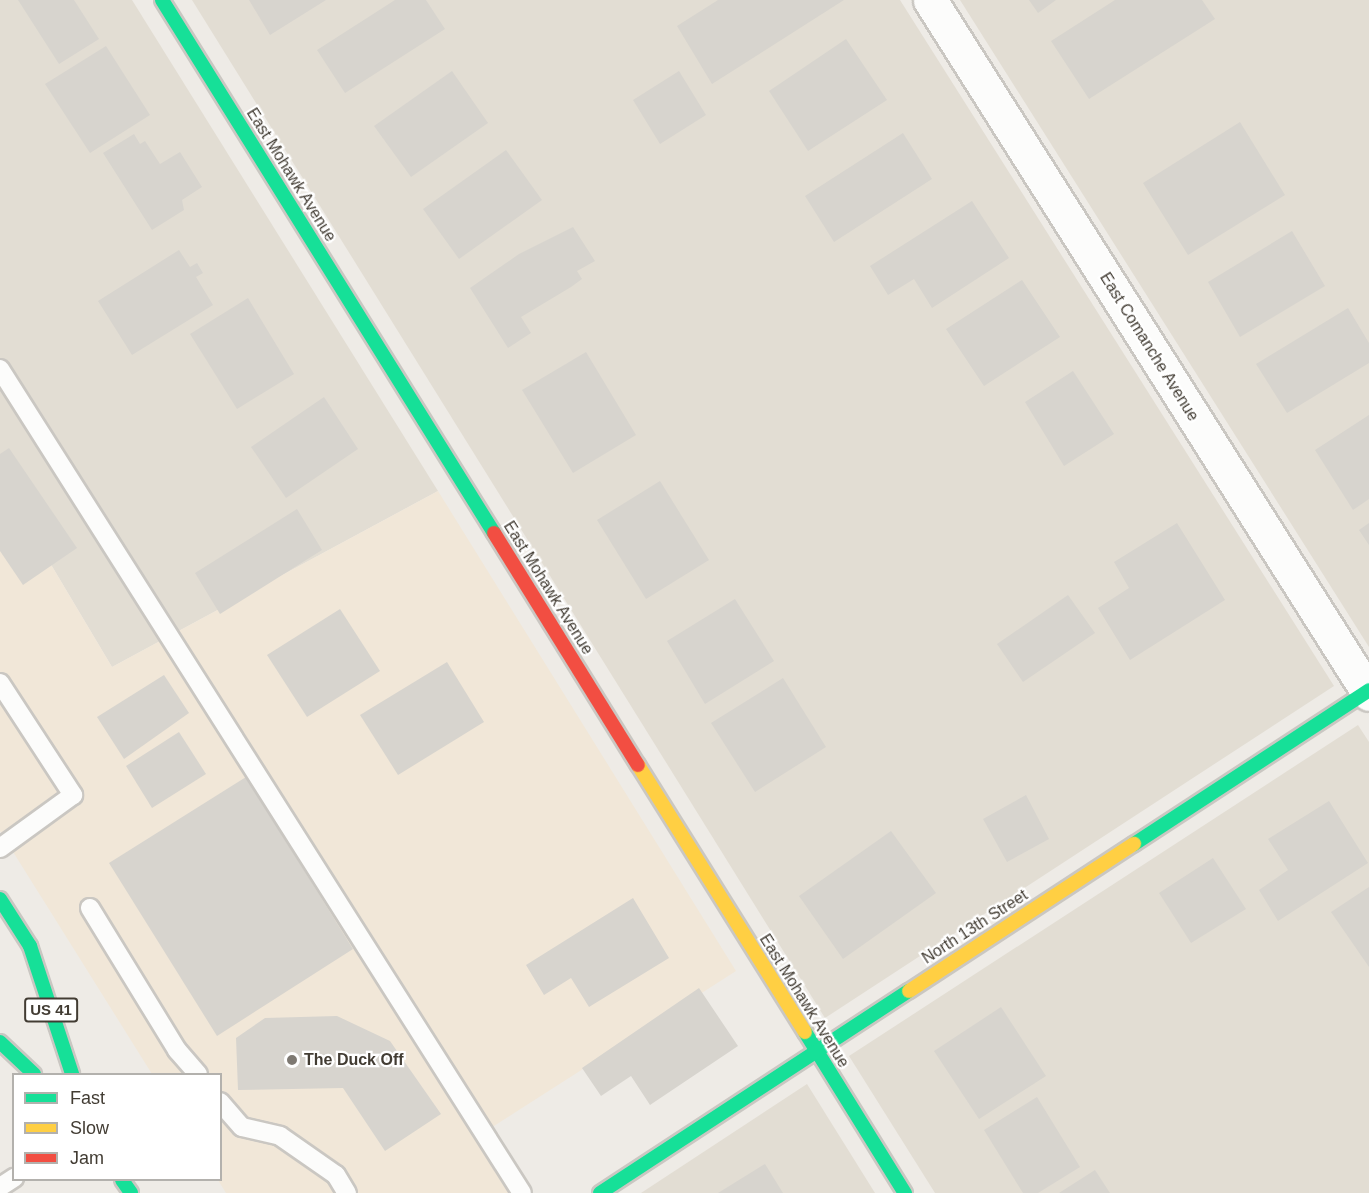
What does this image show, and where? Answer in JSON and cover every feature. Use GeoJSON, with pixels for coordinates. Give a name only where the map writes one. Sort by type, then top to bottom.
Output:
{"type":"FeatureCollection","features":[{"type":"Feature","properties":{"kind":"street","name":"East Mohawk Avenue"},"geometry":{"type":"LineString","coordinates":[[162,0],[905,1193]]}},
{"type":"Feature","properties":{"kind":"street","name":"East Comanche Avenue"},"geometry":{"type":"LineString","coordinates":[[930,0],[1368,692]]}},
{"type":"Feature","properties":{"kind":"street","name":"North 13th Street"},"geometry":{"type":"LineString","coordinates":[[600,1193],[1368,692]]}},
{"type":"Feature","properties":{"kind":"street","name":"US 41"},"geometry":{"type":"LineString","coordinates":[[0,899],[30,946],[72,1073]]}},
{"type":"Feature","properties":{"kind":"street"},"geometry":{"type":"LineString","coordinates":[[0,1042],[33,1073]]}},
{"type":"Feature","properties":{"kind":"lane"},"geometry":{"type":"LineString","coordinates":[[0,369],[522,1193]]}},
{"type":"Feature","properties":{"kind":"lane"},"geometry":{"type":"LineString","coordinates":[[0,683],[73,795],[0,848]]}},
{"type":"Feature","properties":{"kind":"lane"},"geometry":{"type":"LineString","coordinates":[[90,908],[177,1050],[197,1073]]}},
{"type":"Feature","properties":{"kind":"lane"},"geometry":{"type":"LineString","coordinates":[[222,1104],[242,1127],[280,1136],[336,1175],[347,1193]]}},
{"type":"Feature","properties":{"kind":"shaded area"},"geometry":{"type":"Polygon","coordinates":[[[0,0],[132,0],[438,491],[112,667],[0,479],[0,0]]]}},
{"type":"Feature","properties":{"kind":"shaded area"},"geometry":{"type":"Polygon","coordinates":[[[192,0],[900,0],[1334,686],[825,1018],[192,0]]]}},
{"type":"Feature","properties":{"kind":"shaded area"},"geometry":{"type":"Polygon","coordinates":[[[960,0],[1369,0],[1369,647],[960,0]]]}},
{"type":"Feature","properties":{"kind":"shaded area"},"geometry":{"type":"Polygon","coordinates":[[[0,479],[112,667],[438,491],[736,971],[486,1131],[521,1193],[226,1193],[219,1181],[222,1181],[222,1073],[151,1073],[0,831],[0,479]]]}},
{"type":"Feature","properties":{"kind":"shaded area"},"geometry":{"type":"Polygon","coordinates":[[[1358,725],[1369,742],[1369,1193],[935,1193],[849,1056],[1358,725]]]}},
{"type":"Feature","properties":{"kind":"shaded area"},"geometry":{"type":"Polygon","coordinates":[[[807,1084],[875,1193],[641,1193],[807,1084]]]}},
{"type":"Feature","properties":{"kind":"building"},"geometry":{"type":"Polygon","coordinates":[[[18,0],[74,0],[99,39],[59,64],[18,0]]]}},
{"type":"Feature","properties":{"kind":"building"},"geometry":{"type":"Polygon","coordinates":[[[249,0],[326,0],[270,35],[249,0]]]}},
{"type":"Feature","properties":{"kind":"building"},"geometry":{"type":"Polygon","coordinates":[[[395,0],[426,0],[445,29],[345,93],[317,50],[395,0]]]}},
{"type":"Feature","properties":{"kind":"building"},"geometry":{"type":"Polygon","coordinates":[[[718,0],[844,0],[712,84],[677,26],[718,0]]]}},
{"type":"Feature","properties":{"kind":"building"},"geometry":{"type":"Polygon","coordinates":[[[1029,0],[1056,0],[1038,13],[1029,0]]]}},
{"type":"Feature","properties":{"kind":"building"},"geometry":{"type":"Polygon","coordinates":[[[1115,0],[1202,0],[1215,19],[1089,99],[1051,41],[1115,0]]]}},
{"type":"Feature","properties":{"kind":"building"},"geometry":{"type":"Polygon","coordinates":[[[846,39],[887,100],[808,151],[769,91],[846,39]]]}},
{"type":"Feature","properties":{"kind":"building"},"geometry":{"type":"Polygon","coordinates":[[[106,46],[150,115],[90,153],[45,84],[106,46]]]}},
{"type":"Feature","properties":{"kind":"building"},"geometry":{"type":"Polygon","coordinates":[[[452,71],[488,123],[411,177],[374,126],[452,71]]]}},
{"type":"Feature","properties":{"kind":"building"},"geometry":{"type":"Polygon","coordinates":[[[679,71],[706,115],[660,144],[633,100],[679,71]]]}},
{"type":"Feature","properties":{"kind":"building"},"geometry":{"type":"Polygon","coordinates":[[[1240,122],[1285,195],[1188,255],[1143,183],[1240,122]]]}},
{"type":"Feature","properties":{"kind":"building"},"geometry":{"type":"Polygon","coordinates":[[[903,133],[932,179],[834,242],[805,196],[903,133]]]}},
{"type":"Feature","properties":{"kind":"building"},"geometry":{"type":"Polygon","coordinates":[[[134,134],[140,144],[145,141],[160,164],[180,152],[202,187],[182,200],[184,210],[152,230],[103,153],[134,134]]]}},
{"type":"Feature","properties":{"kind":"building"},"geometry":{"type":"Polygon","coordinates":[[[506,150],[542,200],[459,259],[423,209],[506,150]]]}},
{"type":"Feature","properties":{"kind":"building"},"geometry":{"type":"Polygon","coordinates":[[[972,201],[1009,258],[932,308],[914,279],[888,295],[870,266],[972,201]]]}},
{"type":"Feature","properties":{"kind":"building"},"geometry":{"type":"Polygon","coordinates":[[[573,227],[595,261],[577,271],[582,279],[521,317],[531,333],[508,348],[470,288],[519,254],[573,227]]]}},
{"type":"Feature","properties":{"kind":"building"},"geometry":{"type":"Polygon","coordinates":[[[1292,231],[1325,286],[1240,337],[1208,282],[1292,231]]]}},
{"type":"Feature","properties":{"kind":"building"},"geometry":{"type":"Polygon","coordinates":[[[179,250],[190,267],[197,263],[203,273],[196,277],[213,305],[132,355],[98,301],[179,250]]]}},
{"type":"Feature","properties":{"kind":"building"},"geometry":{"type":"Polygon","coordinates":[[[1022,280],[1060,337],[984,386],[946,329],[1022,280]]]}},
{"type":"Feature","properties":{"kind":"building"},"geometry":{"type":"Polygon","coordinates":[[[248,298],[294,374],[237,409],[190,334],[248,298]]]}},
{"type":"Feature","properties":{"kind":"building"},"geometry":{"type":"Polygon","coordinates":[[[1348,308],[1369,343],[1369,363],[1287,413],[1256,364],[1348,308]]]}},
{"type":"Feature","properties":{"kind":"building"},"geometry":{"type":"Polygon","coordinates":[[[586,352],[636,435],[573,473],[522,390],[586,352]]]}},
{"type":"Feature","properties":{"kind":"building"},"geometry":{"type":"Polygon","coordinates":[[[1073,371],[1114,434],[1064,466],[1025,402],[1073,371]]]}},
{"type":"Feature","properties":{"kind":"building"},"geometry":{"type":"Polygon","coordinates":[[[324,397],[358,449],[286,498],[251,447],[324,397]]]}},
{"type":"Feature","properties":{"kind":"building"},"geometry":{"type":"Polygon","coordinates":[[[1369,415],[1369,499],[1353,510],[1315,450],[1369,415]]]}},
{"type":"Feature","properties":{"kind":"building"},"geometry":{"type":"Polygon","coordinates":[[[9,448],[77,548],[23,585],[0,551],[0,454],[9,448]]]}},
{"type":"Feature","properties":{"kind":"building"},"geometry":{"type":"Polygon","coordinates":[[[660,481],[709,560],[646,599],[597,520],[660,481]]]}},
{"type":"Feature","properties":{"kind":"building"},"geometry":{"type":"Polygon","coordinates":[[[297,509],[322,550],[220,614],[195,573],[297,509]]]}},
{"type":"Feature","properties":{"kind":"building"},"geometry":{"type":"Polygon","coordinates":[[[1177,523],[1225,600],[1130,660],[1098,608],[1129,588],[1114,562],[1177,523]]]}},
{"type":"Feature","properties":{"kind":"building"},"geometry":{"type":"Polygon","coordinates":[[[1369,523],[1369,545],[1359,530],[1369,523]]]}},
{"type":"Feature","properties":{"kind":"building"},"geometry":{"type":"Polygon","coordinates":[[[1068,595],[1095,633],[1023,682],[997,644],[1068,595]]]}},
{"type":"Feature","properties":{"kind":"building"},"geometry":{"type":"Polygon","coordinates":[[[735,599],[774,661],[705,704],[667,641],[735,599]]]}},
{"type":"Feature","properties":{"kind":"building"},"geometry":{"type":"Polygon","coordinates":[[[340,609],[380,671],[307,717],[267,655],[340,609]]]}},
{"type":"Feature","properties":{"kind":"building"},"geometry":{"type":"Polygon","coordinates":[[[447,662],[484,722],[398,775],[360,715],[447,662]]]}},
{"type":"Feature","properties":{"kind":"building"},"geometry":{"type":"Polygon","coordinates":[[[164,675],[189,713],[124,759],[97,717],[164,675]]]}},
{"type":"Feature","properties":{"kind":"building"},"geometry":{"type":"Polygon","coordinates":[[[783,678],[826,747],[755,792],[711,723],[783,678]]]}},
{"type":"Feature","properties":{"kind":"building"},"geometry":{"type":"Polygon","coordinates":[[[179,732],[206,774],[152,808],[126,766],[179,732]]]}},
{"type":"Feature","properties":{"kind":"building"},"geometry":{"type":"Polygon","coordinates":[[[246,777],[353,949],[217,1036],[109,863],[246,777]]]}},
{"type":"Feature","properties":{"kind":"building"},"geometry":{"type":"Polygon","coordinates":[[[1026,795],[1049,839],[1007,862],[983,819],[1026,795]]]}},
{"type":"Feature","properties":{"kind":"building"},"geometry":{"type":"Polygon","coordinates":[[[1329,801],[1368,863],[1278,921],[1259,890],[1288,870],[1268,839],[1329,801]]]}},
{"type":"Feature","properties":{"kind":"building"},"geometry":{"type":"Polygon","coordinates":[[[891,831],[936,893],[843,959],[799,896],[891,831]]]}},
{"type":"Feature","properties":{"kind":"building"},"geometry":{"type":"Polygon","coordinates":[[[1213,858],[1246,909],[1191,943],[1159,893],[1213,858]]]}},
{"type":"Feature","properties":{"kind":"building"},"geometry":{"type":"Polygon","coordinates":[[[1369,887],[1369,967],[1331,912],[1369,887]]]}},
{"type":"Feature","properties":{"kind":"building"},"geometry":{"type":"Polygon","coordinates":[[[633,898],[669,958],[589,1007],[571,978],[544,995],[526,965],[633,898]]]}},
{"type":"Feature","properties":{"kind":"building"},"geometry":{"type":"Polygon","coordinates":[[[699,988],[738,1046],[650,1105],[631,1076],[601,1096],[582,1068],[699,988]]]}},
{"type":"Feature","properties":{"kind":"building"},"geometry":{"type":"Polygon","coordinates":[[[1001,1007],[1046,1076],[979,1119],[934,1051],[1001,1007]]]}},
{"type":"Feature","properties":{"kind":"building"},"geometry":{"type":"Polygon","coordinates":[[[337,1016],[390,1041],[441,1114],[385,1151],[343,1088],[238,1090],[236,1038],[265,1018],[337,1016]]]}},
{"type":"Feature","properties":{"kind":"building"},"geometry":{"type":"Polygon","coordinates":[[[1037,1097],[1080,1167],[1038,1193],[1023,1193],[984,1130],[1037,1097]]]}},
{"type":"Feature","properties":{"kind":"building"},"geometry":{"type":"Polygon","coordinates":[[[765,1164],[783,1193],[718,1193],[765,1164]]]}},
{"type":"Feature","properties":{"kind":"building"},"geometry":{"type":"Polygon","coordinates":[[[1095,1170],[1110,1193],[1059,1193],[1095,1170]]]}},
{"type":"Feature","properties":{"kind":"traffic: fast"},"geometry":{"type":"LineString","coordinates":[[162,0],[494,533]]}},
{"type":"Feature","properties":{"kind":"traffic: fast"},"geometry":{"type":"LineString","coordinates":[[1134,844],[1369,690]]}},
{"type":"Feature","properties":{"kind":"traffic: fast"},"geometry":{"type":"LineString","coordinates":[[0,899],[30,946],[72,1073]]}},
{"type":"Feature","properties":{"kind":"traffic: fast"},"geometry":{"type":"LineString","coordinates":[[600,1193],[909,991]]}},
{"type":"Feature","properties":{"kind":"traffic: fast"},"geometry":{"type":"LineString","coordinates":[[805,1032],[905,1193]]}},
{"type":"Feature","properties":{"kind":"traffic: fast"},"geometry":{"type":"LineString","coordinates":[[0,1042],[33,1073]]}},
{"type":"Feature","properties":{"kind":"traffic: fast"},"geometry":{"type":"LineString","coordinates":[[123,1181],[131,1193]]}},
{"type":"Feature","properties":{"kind":"traffic: slow"},"geometry":{"type":"LineString","coordinates":[[638,765],[805,1032]]}},
{"type":"Feature","properties":{"kind":"traffic: slow"},"geometry":{"type":"LineString","coordinates":[[909,991],[1134,844]]}},
{"type":"Feature","properties":{"kind":"traffic: jam"},"geometry":{"type":"LineString","coordinates":[[494,533],[638,765]]}},
{"type":"Feature","properties":{"kind":"place","name":"The Duck Off"},"geometry":{"type":"Point","coordinates":[292,1060]}}]}
